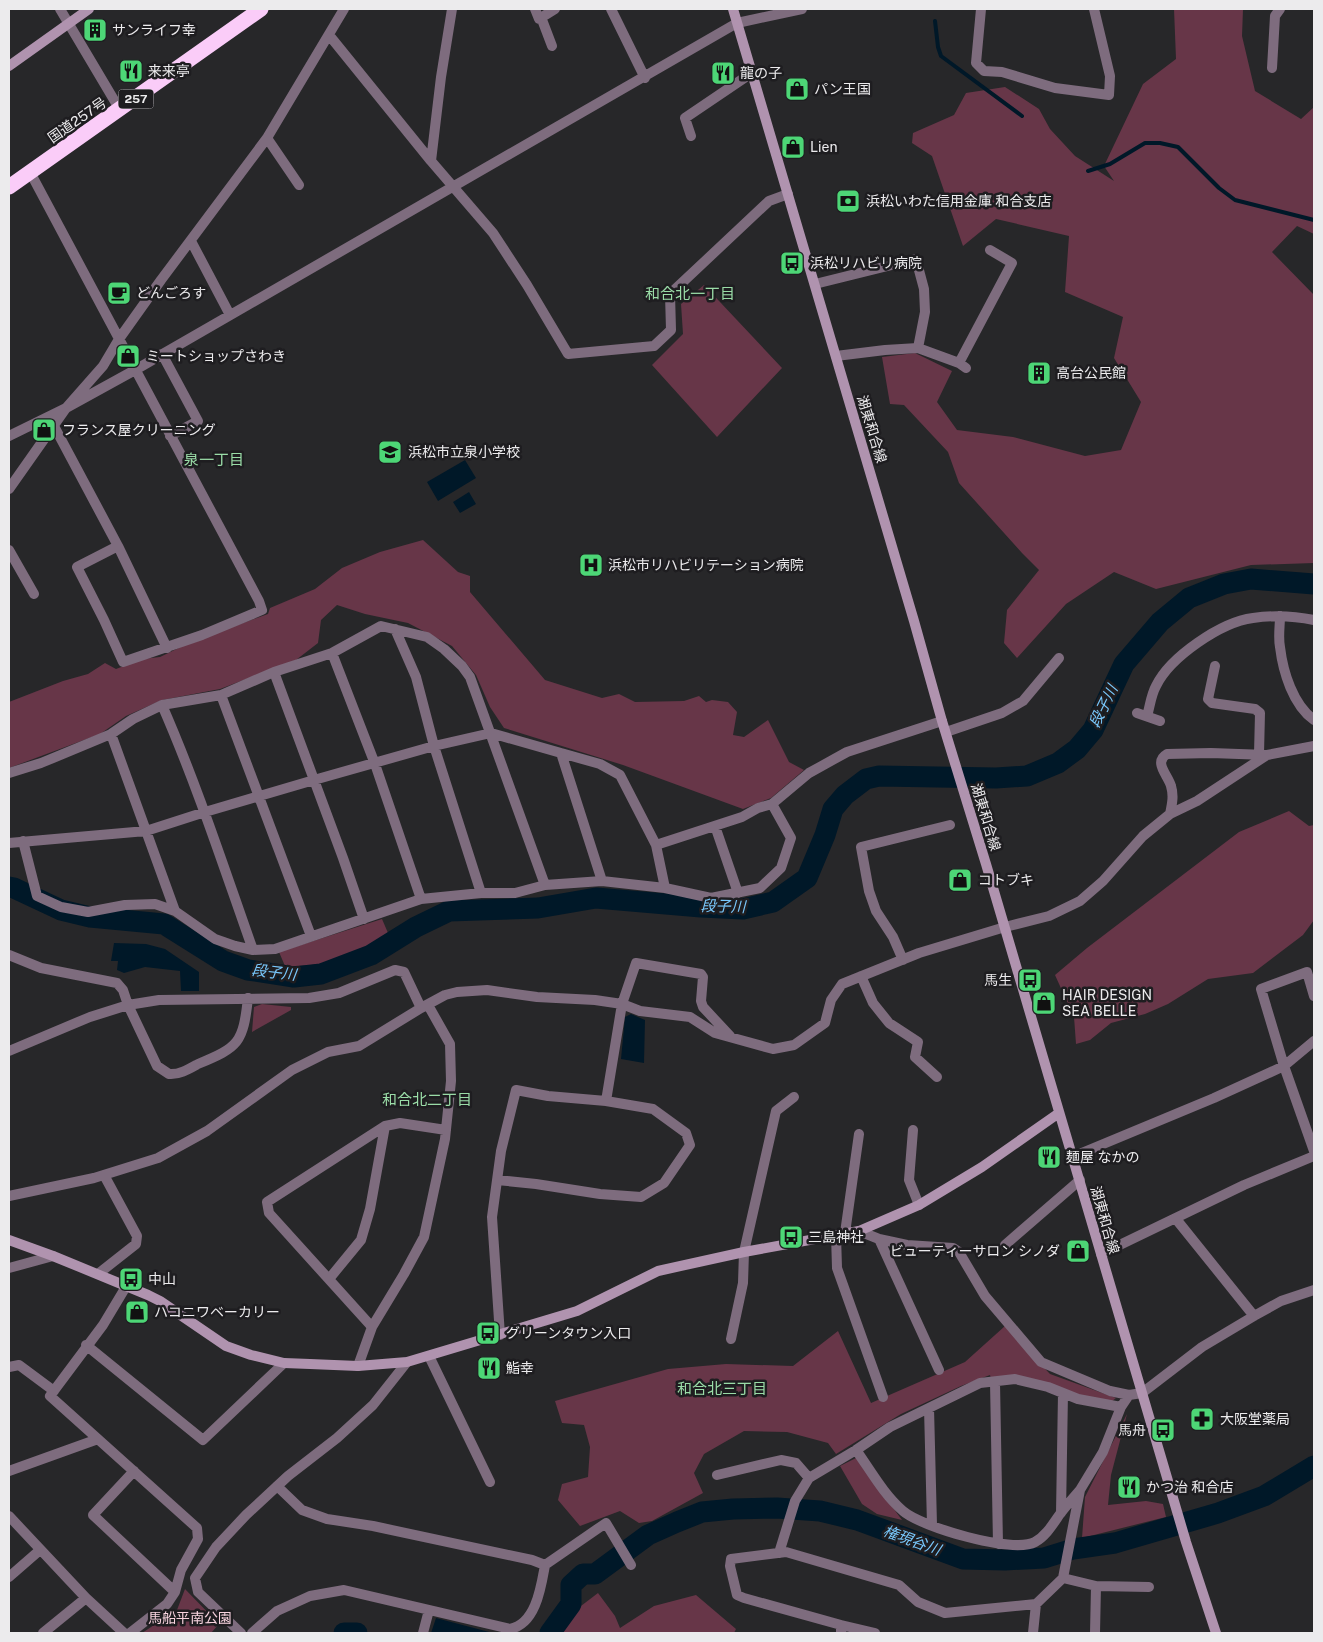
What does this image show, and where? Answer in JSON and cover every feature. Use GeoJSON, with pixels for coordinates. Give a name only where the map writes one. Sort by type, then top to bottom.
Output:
{"type":"FeatureCollection","features":[{"type":"Feature","properties":{"kind":"highway","name":"国道257号"},"geometry":{"type":"LineString","coordinates":[[9,187],[261,9]]}},
{"type":"Feature","properties":{"kind":"main road"},"geometry":{"type":"LineString","coordinates":[[9,66],[89,9]]}},
{"type":"Feature","properties":{"kind":"main road","name":"湖東和合線"},"geometry":{"type":"LineString","coordinates":[[733,9],[1174,1502],[1216,1633]]}},
{"type":"Feature","properties":{"kind":"main road"},"geometry":{"type":"LineString","coordinates":[[9,1240],[127,1285],[160,1301],[226,1346],[252,1355],[284,1363],[358,1366],[407,1362],[576,1311],[658,1271],[744,1252],[859,1231],[919,1205],[982,1167],[1059,1113]]}},
{"type":"Feature","properties":{"kind":"street"},"geometry":{"type":"LineString","coordinates":[[60,9],[120,110]]}},
{"type":"Feature","properties":{"kind":"street"},"geometry":{"type":"LineString","coordinates":[[9,489],[66,408],[103,366],[161,280],[267,138],[344,9]]}},
{"type":"Feature","properties":{"kind":"street"},"geometry":{"type":"LineString","coordinates":[[431,161],[441,77],[452,9]]}},
{"type":"Feature","properties":{"kind":"street"},"geometry":{"type":"LineString","coordinates":[[552,46],[538,13],[555,9]]}},
{"type":"Feature","properties":{"kind":"street"},"geometry":{"type":"LineString","coordinates":[[611,9],[645,78]]}},
{"type":"Feature","properties":{"kind":"street"},"geometry":{"type":"LineString","coordinates":[[9,436],[66,408],[135,370],[738,23],[802,9]]}},
{"type":"Feature","properties":{"kind":"street"},"geometry":{"type":"LineString","coordinates":[[981,9],[976,63],[984,71],[1002,72],[1055,88],[1109,95],[1110,76],[1094,9]]}},
{"type":"Feature","properties":{"kind":"street"},"geometry":{"type":"LineString","coordinates":[[1272,68],[1275,16],[1280,9]]}},
{"type":"Feature","properties":{"kind":"street"},"geometry":{"type":"LineString","coordinates":[[329,34],[431,161],[493,233],[568,354],[654,346],[671,330],[670,294],[768,201],[788,194]]}},
{"type":"Feature","properties":{"kind":"street"},"geometry":{"type":"LineString","coordinates":[[691,136],[685,118],[753,72]]}},
{"type":"Feature","properties":{"kind":"street"},"geometry":{"type":"LineString","coordinates":[[267,138],[299,185]]}},
{"type":"Feature","properties":{"kind":"street"},"geometry":{"type":"LineString","coordinates":[[30,172],[259,601],[262,610],[167,648],[123,662],[77,566],[118,546]]}},
{"type":"Feature","properties":{"kind":"street"},"geometry":{"type":"LineString","coordinates":[[191,242],[230,315]]}},
{"type":"Feature","properties":{"kind":"street"},"geometry":{"type":"LineString","coordinates":[[836,356],[918,348],[962,365],[1012,263],[990,250]]}},
{"type":"Feature","properties":{"kind":"street"},"geometry":{"type":"LineString","coordinates":[[815,284],[916,259],[924,289],[925,312],[918,348]]}},
{"type":"Feature","properties":{"kind":"street"},"geometry":{"type":"LineString","coordinates":[[162,354],[198,421],[170,436]]}},
{"type":"Feature","properties":{"kind":"street"},"geometry":{"type":"LineString","coordinates":[[54,426],[118,546],[167,648]]}},
{"type":"Feature","properties":{"kind":"street"},"geometry":{"type":"LineString","coordinates":[[9,550],[34,594]]}},
{"type":"Feature","properties":{"kind":"street"},"geometry":{"type":"LineString","coordinates":[[1280,616],[1279,645],[1284,669],[1294,694],[1308,716],[1314,720]]}},
{"type":"Feature","properties":{"kind":"street"},"geometry":{"type":"LineString","coordinates":[[1160,721],[1142,714],[1156,686],[1172,664],[1192,646],[1224,626],[1252,618],[1280,616],[1314,620]]}},
{"type":"Feature","properties":{"kind":"street"},"geometry":{"type":"LineString","coordinates":[[9,773],[40,763],[111,734],[132,719],[162,705],[221,695],[274,672],[332,653],[381,626],[427,637],[444,649],[462,666],[470,677],[545,885]]}},
{"type":"Feature","properties":{"kind":"street"},"geometry":{"type":"LineString","coordinates":[[395,629],[416,677],[434,746],[481,894]]}},
{"type":"Feature","properties":{"kind":"street"},"geometry":{"type":"LineString","coordinates":[[332,653],[374,764],[421,899]]}},
{"type":"Feature","properties":{"kind":"street"},"geometry":{"type":"LineString","coordinates":[[946,732],[1002,713],[1023,701],[1059,658]]}},
{"type":"Feature","properties":{"kind":"street"},"geometry":{"type":"LineString","coordinates":[[1215,666],[1208,699],[1212,703],[1255,709],[1260,713],[1263,754]]}},
{"type":"Feature","properties":{"kind":"street"},"geometry":{"type":"LineString","coordinates":[[274,672],[344,858],[364,919]]}},
{"type":"Feature","properties":{"kind":"street"},"geometry":{"type":"LineString","coordinates":[[221,695],[311,936]]}},
{"type":"Feature","properties":{"kind":"street"},"geometry":{"type":"LineString","coordinates":[[162,705],[179,744],[253,950]]}},
{"type":"Feature","properties":{"kind":"street"},"geometry":{"type":"LineString","coordinates":[[656,845],[742,817],[758,808],[772,804],[809,773],[847,752],[942,721]]}},
{"type":"Feature","properties":{"kind":"street"},"geometry":{"type":"LineString","coordinates":[[9,844],[146,831],[314,780],[434,746],[491,733],[600,764],[620,775],[656,845],[665,888]]}},
{"type":"Feature","properties":{"kind":"street"},"geometry":{"type":"LineString","coordinates":[[111,734],[175,911]]}},
{"type":"Feature","properties":{"kind":"street"},"geometry":{"type":"LineString","coordinates":[[1170,814],[1173,799],[1170,785],[1160,760],[1167,754],[1263,754],[1314,746]]}},
{"type":"Feature","properties":{"kind":"street"},"geometry":{"type":"LineString","coordinates":[[561,753],[602,881]]}},
{"type":"Feature","properties":{"kind":"street"},"geometry":{"type":"LineString","coordinates":[[9,1196],[104,1175],[158,1158],[208,1131],[292,1070],[328,1052],[359,1046],[424,1006],[445,995],[456,992],[487,990],[538,997],[595,1000],[622,1004],[640,1010],[690,1017],[715,1033],[773,1048],[794,1045],[825,1023],[831,1000],[842,984],[903,960],[1005,927],[1048,916],[1080,901],[1103,881],[1143,836],[1170,814],[1197,801],[1263,754]]}},
{"type":"Feature","properties":{"kind":"street"},"geometry":{"type":"LineString","coordinates":[[23,842],[37,896],[61,907],[88,912],[124,905],[155,904],[175,911],[215,939],[253,950],[275,948],[421,899],[515,892],[545,885],[602,881],[665,888],[711,898],[760,888],[781,868],[791,838],[772,804]]}},
{"type":"Feature","properties":{"kind":"street"},"geometry":{"type":"LineString","coordinates":[[903,960],[893,937],[876,910],[869,891],[861,847],[950,825]]}},
{"type":"Feature","properties":{"kind":"street"},"geometry":{"type":"LineString","coordinates":[[715,826],[738,892]]}},
{"type":"Feature","properties":{"kind":"street"},"geometry":{"type":"LineString","coordinates":[[9,955],[41,968],[117,983],[123,990],[128,1005],[157,1066],[169,1074],[174,1074],[230,1049],[239,1038],[245,1024],[248,998]]}},
{"type":"Feature","properties":{"kind":"street"},"geometry":{"type":"LineString","coordinates":[[606,1100],[622,1004],[636,963],[701,974],[703,977],[701,1001],[703,1007],[730,1037]]}},
{"type":"Feature","properties":{"kind":"street"},"geometry":{"type":"LineString","coordinates":[[9,1051],[90,1017],[128,1005],[158,1000],[309,998],[340,993],[395,970],[404,972],[450,1044],[451,1081],[446,1130],[424,1237],[372,1327],[358,1366]]}},
{"type":"Feature","properties":{"kind":"street"},"geometry":{"type":"LineString","coordinates":[[1314,996],[1307,972],[1261,989],[1284,1066],[1314,1151]]}},
{"type":"Feature","properties":{"kind":"street"},"geometry":{"type":"LineString","coordinates":[[861,976],[873,1003],[889,1023],[918,1042],[915,1057],[937,1077]]}},
{"type":"Feature","properties":{"kind":"street"},"geometry":{"type":"LineString","coordinates":[[1072,1157],[1214,1098],[1284,1066],[1314,1041]]}},
{"type":"Feature","properties":{"kind":"street"},"geometry":{"type":"LineString","coordinates":[[497,1180],[600,1194],[641,1197],[664,1183],[690,1145],[686,1133],[653,1109],[606,1100],[548,1096],[516,1090],[501,1150],[492,1217],[500,1335]]}},
{"type":"Feature","properties":{"kind":"street"},"geometry":{"type":"LineString","coordinates":[[731,1339],[743,1283],[744,1252],[776,1111],[794,1097]]}},
{"type":"Feature","properties":{"kind":"street"},"geometry":{"type":"LineString","coordinates":[[372,1327],[270,1213],[267,1202],[385,1126],[400,1123],[446,1130]]}},
{"type":"Feature","properties":{"kind":"street"},"geometry":{"type":"LineString","coordinates":[[329,1278],[361,1240],[370,1209],[385,1126]]}},
{"type":"Feature","properties":{"kind":"street"},"geometry":{"type":"LineString","coordinates":[[912,1130],[909,1180],[919,1205]]}},
{"type":"Feature","properties":{"kind":"street"},"geometry":{"type":"LineString","coordinates":[[859,1134],[841,1234],[837,1268],[883,1397]]}},
{"type":"Feature","properties":{"kind":"street"},"geometry":{"type":"LineString","coordinates":[[1101,1254],[1244,1185],[1314,1156]]}},
{"type":"Feature","properties":{"kind":"street"},"geometry":{"type":"LineString","coordinates":[[98,1274],[136,1244],[137,1236],[104,1175]]}},
{"type":"Feature","properties":{"kind":"street"},"geometry":{"type":"LineString","coordinates":[[1005,1245],[1080,1180]]}},
{"type":"Feature","properties":{"kind":"street"},"geometry":{"type":"LineString","coordinates":[[1176,1218],[1254,1316]]}},
{"type":"Feature","properties":{"kind":"street"},"geometry":{"type":"LineString","coordinates":[[859,1231],[879,1239],[907,1245],[953,1248],[959,1252],[985,1296],[1041,1362],[1110,1391],[1129,1395],[1142,1392],[1202,1346],[1254,1316],[1281,1301],[1314,1290]]}},
{"type":"Feature","properties":{"kind":"street"},"geometry":{"type":"LineString","coordinates":[[879,1239],[939,1370]]}},
{"type":"Feature","properties":{"kind":"street"},"geometry":{"type":"LineString","coordinates":[[9,1268],[53,1256]]}},
{"type":"Feature","properties":{"kind":"street"},"geometry":{"type":"LineString","coordinates":[[127,1285],[103,1324],[50,1396],[197,1528],[198,1539],[182,1570],[175,1592],[167,1604],[130,1633]]}},
{"type":"Feature","properties":{"kind":"street"},"geometry":{"type":"LineString","coordinates":[[86,1345],[203,1440],[284,1363]]}},
{"type":"Feature","properties":{"kind":"street"},"geometry":{"type":"LineString","coordinates":[[429,1356],[490,1482]]}},
{"type":"Feature","properties":{"kind":"street"},"geometry":{"type":"LineString","coordinates":[[241,1633],[198,1592],[196,1578],[216,1548],[246,1515],[277,1486],[337,1438],[373,1405],[407,1362]]}},
{"type":"Feature","properties":{"kind":"street"},"geometry":{"type":"LineString","coordinates":[[9,1367],[20,1365],[54,1391]]}},
{"type":"Feature","properties":{"kind":"street"},"geometry":{"type":"LineString","coordinates":[[779,1553],[796,1501],[810,1478],[890,1427],[980,1383],[1015,1378],[1078,1399],[1122,1407]]}},
{"type":"Feature","properties":{"kind":"street"},"geometry":{"type":"LineString","coordinates":[[995,1382],[998,1544]]}},
{"type":"Feature","properties":{"kind":"street"},"geometry":{"type":"LineString","coordinates":[[1061,1513],[1063,1393]]}},
{"type":"Feature","properties":{"kind":"street"},"geometry":{"type":"LineString","coordinates":[[856,1450],[888,1496],[904,1512],[963,1536],[1016,1546],[1034,1543],[1050,1529],[1080,1490],[1103,1452],[1129,1395]]}},
{"type":"Feature","properties":{"kind":"street"},"geometry":{"type":"LineString","coordinates":[[929,1408],[932,1525]]}},
{"type":"Feature","properties":{"kind":"street"},"geometry":{"type":"LineString","coordinates":[[9,1471],[98,1439]]}},
{"type":"Feature","properties":{"kind":"street"},"geometry":{"type":"LineString","coordinates":[[717,1475],[781,1460],[796,1463],[810,1478]]}},
{"type":"Feature","properties":{"kind":"street"},"geometry":{"type":"LineString","coordinates":[[134,1471],[93,1515],[175,1592]]}},
{"type":"Feature","properties":{"kind":"street"},"geometry":{"type":"LineString","coordinates":[[277,1486],[302,1510],[327,1519],[391,1529],[532,1560],[545,1565]]}},
{"type":"Feature","properties":{"kind":"street"},"geometry":{"type":"LineString","coordinates":[[875,1633],[841,1629],[737,1595],[730,1566],[731,1559],[786,1552],[899,1585],[918,1602],[945,1613],[1036,1604],[1056,1586],[1064,1572],[1080,1490]]}},
{"type":"Feature","properties":{"kind":"street"},"geometry":{"type":"LineString","coordinates":[[9,1516],[86,1598],[124,1633]]}},
{"type":"Feature","properties":{"kind":"street"},"geometry":{"type":"LineString","coordinates":[[252,1633],[277,1612],[310,1596],[344,1590],[510,1629],[519,1628],[528,1618],[540,1592],[545,1565],[606,1523],[631,1565]]}},
{"type":"Feature","properties":{"kind":"street"},"geometry":{"type":"LineString","coordinates":[[9,1577],[40,1550]]}},
{"type":"Feature","properties":{"kind":"street"},"geometry":{"type":"LineString","coordinates":[[1064,1572],[1096,1586],[1149,1588]]}},
{"type":"Feature","properties":{"kind":"street"},"geometry":{"type":"LineString","coordinates":[[1095,1633],[1096,1586]]}},
{"type":"Feature","properties":{"kind":"street"},"geometry":{"type":"LineString","coordinates":[[43,1633],[86,1598]]}},
{"type":"Feature","properties":{"kind":"street"},"geometry":{"type":"LineString","coordinates":[[1033,1633],[1036,1604]]}},
{"type":"Feature","properties":{"kind":"street"},"geometry":{"type":"LineString","coordinates":[[423,1633],[429,1610]]}},
{"type":"Feature","properties":{"kind":"green space"},"geometry":{"type":"Polygon","coordinates":[[[1174,9],[1243,9],[1242,36],[1255,91],[1301,119],[1314,107],[1314,234],[1297,226],[1272,252],[1314,295],[1314,563],[1251,565],[1156,589],[1114,572],[1066,604],[1017,658],[1004,643],[1007,610],[1039,570],[959,483],[948,452],[904,405],[890,404],[882,357],[915,353],[952,371],[937,402],[957,430],[1013,437],[1085,456],[1121,450],[1141,402],[1114,358],[1123,317],[1065,292],[1069,236],[996,219],[963,246],[932,156],[912,143],[913,133],[954,115],[966,93],[1005,87],[1039,109],[1050,129],[1075,156],[1114,181],[1104,166],[1143,84],[1176,59],[1174,9]]]}},
{"type":"Feature","properties":{"kind":"green space"},"geometry":{"type":"Polygon","coordinates":[[[704,285],[782,368],[717,437],[652,365],[683,334],[681,304],[704,285]]]}},
{"type":"Feature","properties":{"kind":"green space"},"geometry":{"type":"Polygon","coordinates":[[[423,540],[458,572],[470,576],[470,592],[545,680],[602,698],[619,694],[635,702],[684,701],[699,696],[706,702],[712,700],[728,702],[737,712],[733,735],[744,737],[768,720],[789,762],[804,770],[771,798],[743,809],[623,765],[504,728],[490,707],[476,675],[452,646],[408,623],[365,614],[337,605],[321,620],[318,643],[296,660],[220,689],[162,700],[126,716],[100,734],[9,768],[9,702],[63,681],[88,674],[105,663],[116,669],[142,659],[160,657],[191,642],[268,614],[270,608],[315,589],[342,568],[380,552],[423,540]]]}},
{"type":"Feature","properties":{"kind":"green space"},"geometry":{"type":"Polygon","coordinates":[[[1289,811],[1309,826],[1314,825],[1314,920],[1303,935],[1253,973],[1208,979],[1168,1004],[1145,1014],[1111,1023],[1090,1040],[1076,1044],[1074,1017],[1055,975],[1087,948],[1239,832],[1289,811]]]}},
{"type":"Feature","properties":{"kind":"green space"},"geometry":{"type":"Polygon","coordinates":[[[382,919],[388,933],[375,945],[354,956],[318,964],[285,966],[279,952],[382,919]]]}},
{"type":"Feature","properties":{"kind":"green space"},"geometry":{"type":"Polygon","coordinates":[[[262,1004],[291,1007],[291,1010],[252,1032],[254,1007],[262,1004]]]}},
{"type":"Feature","properties":{"kind":"green space"},"geometry":{"type":"Polygon","coordinates":[[[1005,1326],[1050,1374],[1116,1398],[1111,1402],[991,1379],[990,1375],[961,1386],[901,1414],[836,1454],[828,1443],[787,1432],[744,1431],[704,1454],[694,1473],[703,1493],[652,1521],[639,1523],[620,1511],[580,1526],[558,1500],[562,1484],[588,1477],[590,1447],[584,1425],[562,1423],[555,1401],[668,1369],[726,1364],[793,1366],[838,1331],[871,1403],[965,1362],[1005,1326]]]}},
{"type":"Feature","properties":{"kind":"green space"},"geometry":{"type":"Polygon","coordinates":[[[1127,1414],[1111,1475],[1108,1505],[1146,1501],[1163,1504],[1166,1517],[1082,1538],[1085,1497],[1127,1414]]]}},
{"type":"Feature","properties":{"kind":"green space"},"geometry":{"type":"Polygon","coordinates":[[[856,1458],[902,1520],[877,1514],[862,1504],[840,1466],[856,1458]]]}},
{"type":"Feature","properties":{"kind":"green space","name":"馬船平南公園"},"geometry":{"type":"Polygon","coordinates":[[[185,1589],[219,1624],[211,1633],[142,1633],[177,1610],[185,1589]]]}},
{"type":"Feature","properties":{"kind":"green space"},"geometry":{"type":"Polygon","coordinates":[[[598,1593],[615,1616],[620,1628],[654,1606],[696,1595],[736,1629],[734,1633],[559,1633],[577,1609],[598,1593]]]}},
{"type":"Feature","properties":{"kind":"water"},"geometry":{"type":"Polygon","coordinates":[[[465,460],[476,478],[438,501],[427,482],[465,460]]]}},
{"type":"Feature","properties":{"kind":"water"},"geometry":{"type":"Polygon","coordinates":[[[469,492],[476,504],[460,513],[453,502],[469,492]]]}},
{"type":"Feature","properties":{"kind":"water"},"geometry":{"type":"Polygon","coordinates":[[[114,943],[146,944],[165,949],[199,972],[199,991],[181,991],[180,971],[145,967],[124,973],[117,970],[118,961],[111,961],[114,943]]]}},
{"type":"Feature","properties":{"kind":"water"},"geometry":{"type":"Polygon","coordinates":[[[631,1014],[645,1020],[644,1063],[621,1059],[625,1017],[631,1014]]]}},
{"type":"Feature","properties":{"kind":"water"},"geometry":{"type":"Polygon","coordinates":[[[436,1618],[493,1633],[431,1633],[436,1618]]]}},
{"type":"Feature","properties":{"kind":"waterway"},"geometry":{"type":"LineString","coordinates":[[935,21],[941,56],[1022,116]]}},
{"type":"Feature","properties":{"kind":"waterway"},"geometry":{"type":"LineString","coordinates":[[1088,171],[1110,164],[1145,143],[1160,143],[1178,147],[1219,188],[1235,200],[1314,220]]}},
{"type":"Feature","properties":{"kind":"waterway","name":"段子川"},"geometry":{"type":"LineString","coordinates":[[9,887],[61,910],[90,917],[164,924],[223,961],[248,970],[294,977],[321,974],[371,955],[416,927],[449,911],[538,908],[596,898],[743,909],[773,902],[807,878],[825,835],[833,809],[845,795],[866,779],[879,776],[996,778],[1027,776],[1058,763],[1077,749],[1093,730],[1124,664],[1160,622],[1189,598],[1224,584],[1251,579],[1314,584]]}},
{"type":"Feature","properties":{"kind":"waterway","name":"権現谷川"},"geometry":{"type":"LineString","coordinates":[[550,1633],[571,1604],[571,1585],[583,1574],[595,1574],[648,1535],[702,1512],[777,1508],[820,1511],[857,1520],[963,1559],[1005,1560],[1044,1558],[1073,1549],[1115,1543],[1218,1513],[1264,1496],[1314,1466]]}},
{"type":"Feature","properties":{"kind":"waterway","name":"権現谷川"},"geometry":{"type":"LineString","coordinates":[[344,1633],[357,1633]]}},
{"type":"Feature","properties":{"kind":"place","name":"サンライフ幸"},"geometry":{"type":"Point","coordinates":[95,30]}},
{"type":"Feature","properties":{"kind":"place","name":"来来亭"},"geometry":{"type":"Point","coordinates":[131,71]}},
{"type":"Feature","properties":{"kind":"place","name":"龍の子"},"geometry":{"type":"Point","coordinates":[723,73]}},
{"type":"Feature","properties":{"kind":"place","name":"パン王国"},"geometry":{"type":"Point","coordinates":[797,89]}},
{"type":"Feature","properties":{"kind":"place","name":"Lien"},"geometry":{"type":"Point","coordinates":[793,147]}},
{"type":"Feature","properties":{"kind":"place","name":"浜松いわた信用金庫 和合支店"},"geometry":{"type":"Point","coordinates":[848,201]}},
{"type":"Feature","properties":{"kind":"place","name":"浜松リハビリ病院"},"geometry":{"type":"Point","coordinates":[792,263]}},
{"type":"Feature","properties":{"kind":"place","name":"どんごろす"},"geometry":{"type":"Point","coordinates":[119,293]}},
{"type":"Feature","properties":{"kind":"place","name":"ミートショップさわき"},"geometry":{"type":"Point","coordinates":[128,356]}},
{"type":"Feature","properties":{"kind":"place","name":"高台公民館"},"geometry":{"type":"Point","coordinates":[1039,373]}},
{"type":"Feature","properties":{"kind":"place","name":"フランス屋クリーニング"},"geometry":{"type":"Point","coordinates":[44,430]}},
{"type":"Feature","properties":{"kind":"place","name":"浜松市立泉小学校"},"geometry":{"type":"Point","coordinates":[390,452]}},
{"type":"Feature","properties":{"kind":"place","name":"浜松市リハビリテーション病院"},"geometry":{"type":"Point","coordinates":[591,565]}},
{"type":"Feature","properties":{"kind":"place","name":"コトブキ"},"geometry":{"type":"Point","coordinates":[960,880]}},
{"type":"Feature","properties":{"kind":"place","name":"馬生"},"geometry":{"type":"Point","coordinates":[1030,980]}},
{"type":"Feature","properties":{"kind":"place","name":"HAIR DESIGN SEA BELLE"},"geometry":{"type":"Point","coordinates":[1044,1003]}},
{"type":"Feature","properties":{"kind":"place","name":"麺屋 なかの"},"geometry":{"type":"Point","coordinates":[1049,1157]}},
{"type":"Feature","properties":{"kind":"place","name":"三島神社"},"geometry":{"type":"Point","coordinates":[791,1237]}},
{"type":"Feature","properties":{"kind":"place","name":"ビューティーサロン シノダ"},"geometry":{"type":"Point","coordinates":[1078,1251]}},
{"type":"Feature","properties":{"kind":"place","name":"中山"},"geometry":{"type":"Point","coordinates":[131,1279]}},
{"type":"Feature","properties":{"kind":"place","name":"ハコニワベーカリー"},"geometry":{"type":"Point","coordinates":[137,1312]}},
{"type":"Feature","properties":{"kind":"place","name":"グリーンタウン入口"},"geometry":{"type":"Point","coordinates":[488,1333]}},
{"type":"Feature","properties":{"kind":"place","name":"鮨幸"},"geometry":{"type":"Point","coordinates":[489,1368]}},
{"type":"Feature","properties":{"kind":"place","name":"大阪堂薬局"},"geometry":{"type":"Point","coordinates":[1202,1419]}},
{"type":"Feature","properties":{"kind":"place","name":"馬舟"},"geometry":{"type":"Point","coordinates":[1163,1430]}},
{"type":"Feature","properties":{"kind":"place","name":"かつ治 和合店"},"geometry":{"type":"Point","coordinates":[1129,1487]}},
{"type":"Feature","properties":{"kind":"district","name":"和合北一丁目"},"geometry":{"type":"Point","coordinates":[690,293]}},
{"type":"Feature","properties":{"kind":"district","name":"泉一丁目"},"geometry":{"type":"Point","coordinates":[214,459]}},
{"type":"Feature","properties":{"kind":"district","name":"和合北二丁目"},"geometry":{"type":"Point","coordinates":[427,1099]}},
{"type":"Feature","properties":{"kind":"district","name":"和合北三丁目"},"geometry":{"type":"Point","coordinates":[722,1388]}}]}
